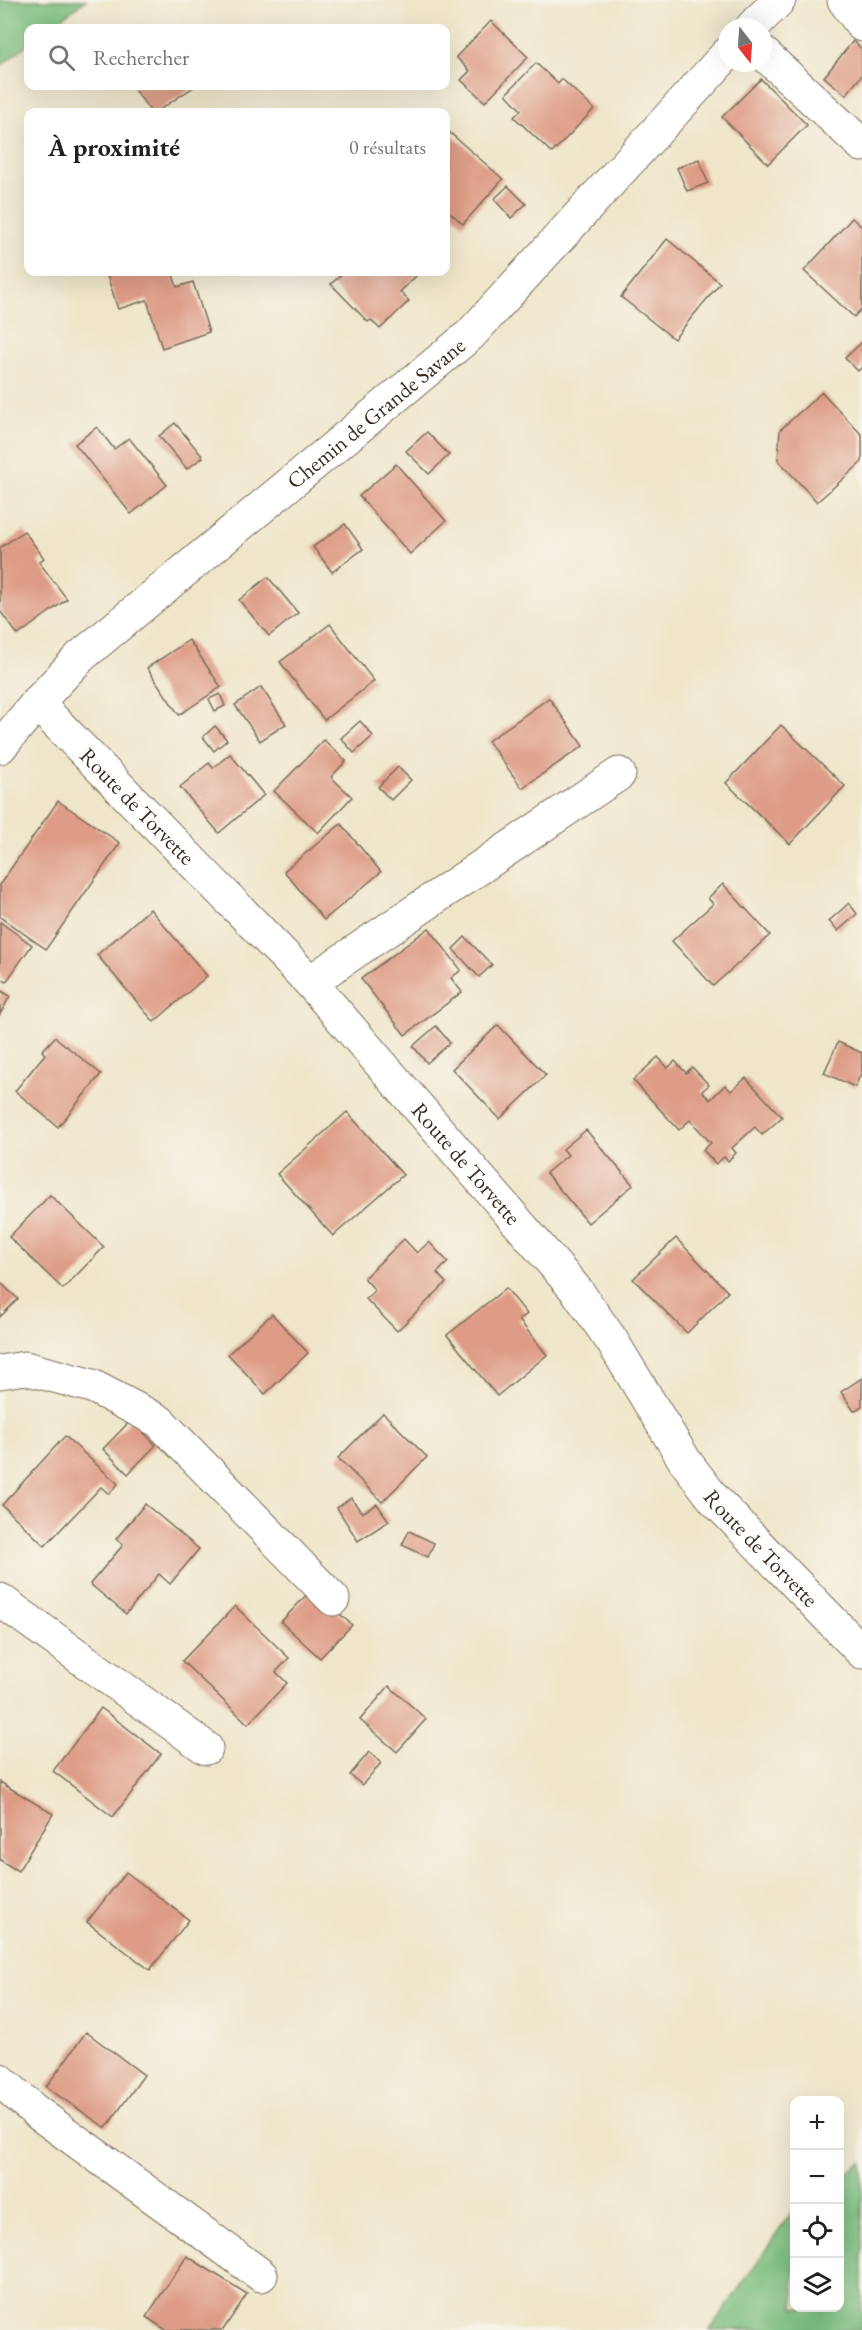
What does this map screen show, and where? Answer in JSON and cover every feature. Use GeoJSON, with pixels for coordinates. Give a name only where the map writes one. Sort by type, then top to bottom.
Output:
{"type":"FeatureCollection","features":[{"type":"Feature","properties":{"kind":"street"},"geometry":{"type":"LineString","coordinates":[[761,18],[779,0]]}},
{"type":"Feature","properties":{"kind":"street"},"geometry":{"type":"LineString","coordinates":[[844,0],[862,25]]}},
{"type":"Feature","properties":{"kind":"street"},"geometry":{"type":"LineString","coordinates":[[772,61],[862,145]]}},
{"type":"Feature","properties":{"kind":"street","name":"Chemin de Grande Savane"},"geometry":{"type":"LineString","coordinates":[[0,747],[80,657],[470,335],[718,64]]}},
{"type":"Feature","properties":{"kind":"street","name":"Route de Torvette"},"geometry":{"type":"LineString","coordinates":[[37,703],[310,982],[577,1291],[612,1341],[685,1461],[714,1499],[862,1652]]}},
{"type":"Feature","properties":{"kind":"street"},"geometry":{"type":"LineString","coordinates":[[310,982],[619,774]]}},
{"type":"Feature","properties":{"kind":"street"},"geometry":{"type":"LineString","coordinates":[[0,1372],[25,1368],[92,1386],[159,1421],[333,1599]]}},
{"type":"Feature","properties":{"kind":"street"},"geometry":{"type":"LineString","coordinates":[[0,1600],[206,1748]]}},
{"type":"Feature","properties":{"kind":"street"},"geometry":{"type":"LineString","coordinates":[[0,2080],[35,2111],[261,2275]]}},
{"type":"Feature","properties":{"kind":"green space"},"geometry":{"type":"Polygon","coordinates":[[[0,0],[86,0],[54,24],[24,24],[24,47],[0,66],[0,0]]]}},
{"type":"Feature","properties":{"kind":"green space"},"geometry":{"type":"Polygon","coordinates":[[[862,2162],[862,2330],[710,2330],[790,2215],[790,2312],[844,2312],[844,2175],[862,2162]]]}},
{"type":"Feature","properties":{"kind":"building"},"geometry":{"type":"Polygon","coordinates":[[[491,21],[528,57],[485,102],[461,80],[470,71],[456,57],[491,21]]]}},
{"type":"Feature","properties":{"kind":"building"},"geometry":{"type":"Polygon","coordinates":[[[853,41],[862,49],[862,75],[846,95],[824,77],[853,41]]]}},
{"type":"Feature","properties":{"kind":"building"},"geometry":{"type":"Polygon","coordinates":[[[536,63],[558,84],[562,79],[594,109],[552,153],[514,117],[521,110],[506,94],[536,63]]]}},
{"type":"Feature","properties":{"kind":"building"},"geometry":{"type":"Polygon","coordinates":[[[761,79],[807,125],[768,164],[722,117],[761,79]]]}},
{"type":"Feature","properties":{"kind":"building"},"geometry":{"type":"Polygon","coordinates":[[[135,90],[189,90],[162,108],[148,108],[135,90]]]}},
{"type":"Feature","properties":{"kind":"building"},"geometry":{"type":"Polygon","coordinates":[[[450,133],[503,179],[463,224],[450,213],[450,133]]]}},
{"type":"Feature","properties":{"kind":"building"},"geometry":{"type":"Polygon","coordinates":[[[699,159],[708,183],[687,191],[677,168],[699,159]]]}},
{"type":"Feature","properties":{"kind":"building"},"geometry":{"type":"Polygon","coordinates":[[[508,186],[526,204],[511,218],[494,199],[508,186]]]}},
{"type":"Feature","properties":{"kind":"building"},"geometry":{"type":"Polygon","coordinates":[[[852,218],[862,227],[862,308],[854,317],[804,271],[852,218]]]}},
{"type":"Feature","properties":{"kind":"building"},"geometry":{"type":"Polygon","coordinates":[[[667,239],[720,283],[674,339],[621,297],[667,239]]]}},
{"type":"Feature","properties":{"kind":"building"},"geometry":{"type":"Polygon","coordinates":[[[107,276],[173,276],[177,287],[193,282],[209,332],[162,348],[147,300],[118,309],[107,276]]]}},
{"type":"Feature","properties":{"kind":"building"},"geometry":{"type":"Polygon","coordinates":[[[340,276],[416,276],[400,292],[409,301],[380,329],[371,320],[368,322],[331,284],[340,276]]]}},
{"type":"Feature","properties":{"kind":"building"},"geometry":{"type":"Polygon","coordinates":[[[862,342],[862,367],[858,371],[845,358],[862,342]]]}},
{"type":"Feature","properties":{"kind":"building"},"geometry":{"type":"Polygon","coordinates":[[[822,392],[862,435],[862,462],[817,502],[778,460],[780,430],[822,392]]]}},
{"type":"Feature","properties":{"kind":"building"},"geometry":{"type":"Polygon","coordinates":[[[175,423],[203,457],[187,469],[159,436],[175,423]]]}},
{"type":"Feature","properties":{"kind":"building"},"geometry":{"type":"Polygon","coordinates":[[[97,427],[114,449],[129,438],[167,485],[131,514],[75,444],[97,427]]]}},
{"type":"Feature","properties":{"kind":"building"},"geometry":{"type":"Polygon","coordinates":[[[427,432],[449,455],[429,474],[406,451],[427,432]]]}},
{"type":"Feature","properties":{"kind":"building"},"geometry":{"type":"Polygon","coordinates":[[[396,464],[446,521],[410,554],[359,496],[396,464]]]}},
{"type":"Feature","properties":{"kind":"building"},"geometry":{"type":"Polygon","coordinates":[[[345,524],[363,549],[332,572],[313,547],[345,524]]]}},
{"type":"Feature","properties":{"kind":"building"},"geometry":{"type":"Polygon","coordinates":[[[24,531],[44,558],[39,562],[67,599],[18,635],[0,611],[0,548],[24,531]]]}},
{"type":"Feature","properties":{"kind":"building"},"geometry":{"type":"Polygon","coordinates":[[[268,577],[298,613],[269,636],[239,600],[268,577]]]}},
{"type":"Feature","properties":{"kind":"building"},"geometry":{"type":"Polygon","coordinates":[[[330,624],[374,681],[324,720],[280,662],[330,624]]]}},
{"type":"Feature","properties":{"kind":"building"},"geometry":{"type":"Polygon","coordinates":[[[189,640],[221,687],[179,715],[147,668],[189,640]]]}},
{"type":"Feature","properties":{"kind":"building"},"geometry":{"type":"Polygon","coordinates":[[[261,687],[286,724],[260,741],[235,705],[261,687]]]}},
{"type":"Feature","properties":{"kind":"building"},"geometry":{"type":"Polygon","coordinates":[[[220,694],[225,706],[215,711],[209,699],[220,694]]]}},
{"type":"Feature","properties":{"kind":"building"},"geometry":{"type":"Polygon","coordinates":[[[549,698],[583,746],[522,788],[488,741],[549,698]]]}},
{"type":"Feature","properties":{"kind":"building"},"geometry":{"type":"Polygon","coordinates":[[[360,721],[373,736],[354,753],[341,738],[360,721]]]}},
{"type":"Feature","properties":{"kind":"building"},"geometry":{"type":"Polygon","coordinates":[[[781,725],[845,786],[790,844],[726,783],[781,725]]]}},
{"type":"Feature","properties":{"kind":"building"},"geometry":{"type":"Polygon","coordinates":[[[215,726],[227,740],[214,751],[203,737],[215,726]]]}},
{"type":"Feature","properties":{"kind":"building"},"geometry":{"type":"Polygon","coordinates":[[[324,740],[346,761],[331,777],[352,797],[318,833],[274,791],[324,740]]]}},
{"type":"Feature","properties":{"kind":"building"},"geometry":{"type":"Polygon","coordinates":[[[230,754],[264,795],[219,833],[180,787],[209,763],[213,768],[230,754]]]}},
{"type":"Feature","properties":{"kind":"building"},"geometry":{"type":"Polygon","coordinates":[[[398,767],[411,780],[391,800],[378,787],[398,767]]]}},
{"type":"Feature","properties":{"kind":"building"},"geometry":{"type":"Polygon","coordinates":[[[58,801],[120,843],[46,949],[0,917],[0,884],[58,801]]]}},
{"type":"Feature","properties":{"kind":"building"},"geometry":{"type":"Polygon","coordinates":[[[341,824],[381,872],[324,920],[284,871],[341,824]]]}},
{"type":"Feature","properties":{"kind":"building"},"geometry":{"type":"Polygon","coordinates":[[[723,884],[770,935],[713,986],[672,941],[713,904],[708,898],[723,884]]]}},
{"type":"Feature","properties":{"kind":"building"},"geometry":{"type":"Polygon","coordinates":[[[849,903],[857,914],[838,931],[829,921],[849,903]]]}},
{"type":"Feature","properties":{"kind":"building"},"geometry":{"type":"Polygon","coordinates":[[[150,909],[207,976],[154,1022],[97,955],[150,909]]]}},
{"type":"Feature","properties":{"kind":"building"},"geometry":{"type":"Polygon","coordinates":[[[0,922],[32,945],[6,982],[0,977],[0,922]]]}},
{"type":"Feature","properties":{"kind":"building"},"geometry":{"type":"Polygon","coordinates":[[[429,928],[461,970],[451,978],[462,992],[405,1035],[361,979],[429,928]]]}},
{"type":"Feature","properties":{"kind":"building"},"geometry":{"type":"Polygon","coordinates":[[[465,937],[492,965],[479,977],[453,949],[465,937]]]}},
{"type":"Feature","properties":{"kind":"building"},"geometry":{"type":"Polygon","coordinates":[[[0,990],[10,996],[0,1014],[0,990]]]}},
{"type":"Feature","properties":{"kind":"building"},"geometry":{"type":"Polygon","coordinates":[[[498,1025],[546,1075],[500,1119],[452,1069],[498,1025]]]}},
{"type":"Feature","properties":{"kind":"building"},"geometry":{"type":"Polygon","coordinates":[[[436,1026],[450,1043],[427,1063],[413,1046],[436,1026]]]}},
{"type":"Feature","properties":{"kind":"building"},"geometry":{"type":"Polygon","coordinates":[[[55,1037],[101,1074],[58,1127],[15,1091],[45,1054],[42,1051],[55,1037]]]}},
{"type":"Feature","properties":{"kind":"building"},"geometry":{"type":"Polygon","coordinates":[[[838,1042],[862,1053],[862,1071],[855,1087],[824,1073],[838,1042]]]}},
{"type":"Feature","properties":{"kind":"building"},"geometry":{"type":"Polygon","coordinates":[[[658,1057],[668,1068],[675,1061],[686,1073],[692,1067],[709,1085],[702,1091],[710,1100],[725,1085],[731,1091],[746,1078],[782,1117],[762,1135],[755,1127],[732,1148],[736,1153],[728,1161],[724,1157],[716,1164],[703,1150],[711,1143],[690,1120],[679,1130],[633,1080],[658,1057]]]}},
{"type":"Feature","properties":{"kind":"building"},"geometry":{"type":"Polygon","coordinates":[[[347,1112],[403,1175],[333,1236],[277,1174],[347,1112]]]}},
{"type":"Feature","properties":{"kind":"building"},"geometry":{"type":"Polygon","coordinates":[[[586,1130],[633,1185],[588,1223],[546,1173],[568,1155],[563,1149],[586,1130]]]}},
{"type":"Feature","properties":{"kind":"building"},"geometry":{"type":"Polygon","coordinates":[[[50,1195],[104,1247],[63,1289],[9,1237],[50,1195]]]}},
{"type":"Feature","properties":{"kind":"building"},"geometry":{"type":"Polygon","coordinates":[[[676,1238],[728,1292],[687,1333],[633,1279],[676,1238]]]}},
{"type":"Feature","properties":{"kind":"building"},"geometry":{"type":"Polygon","coordinates":[[[404,1239],[417,1253],[429,1242],[448,1262],[437,1273],[446,1283],[397,1331],[366,1299],[375,1290],[364,1278],[404,1239]]]}},
{"type":"Feature","properties":{"kind":"building"},"geometry":{"type":"Polygon","coordinates":[[[0,1282],[18,1299],[0,1317],[0,1282]]]}},
{"type":"Feature","properties":{"kind":"building"},"geometry":{"type":"Polygon","coordinates":[[[506,1288],[527,1314],[519,1320],[547,1355],[497,1396],[447,1335],[506,1288]]]}},
{"type":"Feature","properties":{"kind":"building"},"geometry":{"type":"Polygon","coordinates":[[[272,1314],[308,1353],[265,1394],[228,1354],[272,1314]]]}},
{"type":"Feature","properties":{"kind":"building"},"geometry":{"type":"Polygon","coordinates":[[[862,1378],[862,1406],[854,1411],[841,1392],[862,1378]]]}},
{"type":"Feature","properties":{"kind":"building"},"geometry":{"type":"Polygon","coordinates":[[[383,1413],[427,1457],[382,1502],[338,1458],[383,1413]]]}},
{"type":"Feature","properties":{"kind":"building"},"geometry":{"type":"Polygon","coordinates":[[[131,1420],[156,1445],[128,1474],[103,1449],[131,1420]]]}},
{"type":"Feature","properties":{"kind":"building"},"geometry":{"type":"Polygon","coordinates":[[[65,1436],[118,1484],[109,1494],[101,1487],[45,1546],[2,1505],[65,1436]]]}},
{"type":"Feature","properties":{"kind":"building"},"geometry":{"type":"Polygon","coordinates":[[[351,1498],[362,1513],[377,1504],[389,1521],[358,1541],[337,1508],[351,1498]]]}},
{"type":"Feature","properties":{"kind":"building"},"geometry":{"type":"Polygon","coordinates":[[[145,1504],[199,1549],[170,1584],[159,1574],[126,1614],[90,1584],[123,1545],[116,1539],[145,1504]]]}},
{"type":"Feature","properties":{"kind":"building"},"geometry":{"type":"Polygon","coordinates":[[[409,1531],[434,1543],[428,1557],[402,1545],[409,1531]]]}},
{"type":"Feature","properties":{"kind":"building"},"geometry":{"type":"Polygon","coordinates":[[[312,1589],[352,1625],[320,1658],[281,1622],[312,1589]]]}},
{"type":"Feature","properties":{"kind":"building"},"geometry":{"type":"Polygon","coordinates":[[[235,1606],[289,1658],[276,1672],[287,1683],[248,1724],[182,1661],[235,1606]]]}},
{"type":"Feature","properties":{"kind":"building"},"geometry":{"type":"Polygon","coordinates":[[[389,1686],[426,1719],[397,1752],[360,1720],[389,1686]]]}},
{"type":"Feature","properties":{"kind":"building"},"geometry":{"type":"Polygon","coordinates":[[[101,1708],[161,1754],[113,1817],[53,1771],[101,1708]]]}},
{"type":"Feature","properties":{"kind":"building"},"geometry":{"type":"Polygon","coordinates":[[[369,1752],[381,1763],[362,1785],[350,1775],[369,1752]]]}},
{"type":"Feature","properties":{"kind":"building"},"geometry":{"type":"Polygon","coordinates":[[[0,1782],[53,1814],[18,1871],[0,1860],[0,1782]]]}},
{"type":"Feature","properties":{"kind":"building"},"geometry":{"type":"Polygon","coordinates":[[[126,1872],[189,1920],[150,1970],[87,1922],[126,1872]]]}},
{"type":"Feature","properties":{"kind":"building"},"geometry":{"type":"Polygon","coordinates":[[[86,2032],[144,2075],[106,2128],[46,2087],[86,2032]]]}},
{"type":"Feature","properties":{"kind":"building"},"geometry":{"type":"Polygon","coordinates":[[[187,2256],[247,2294],[223,2330],[166,2330],[146,2317],[187,2256]]]}}]}
